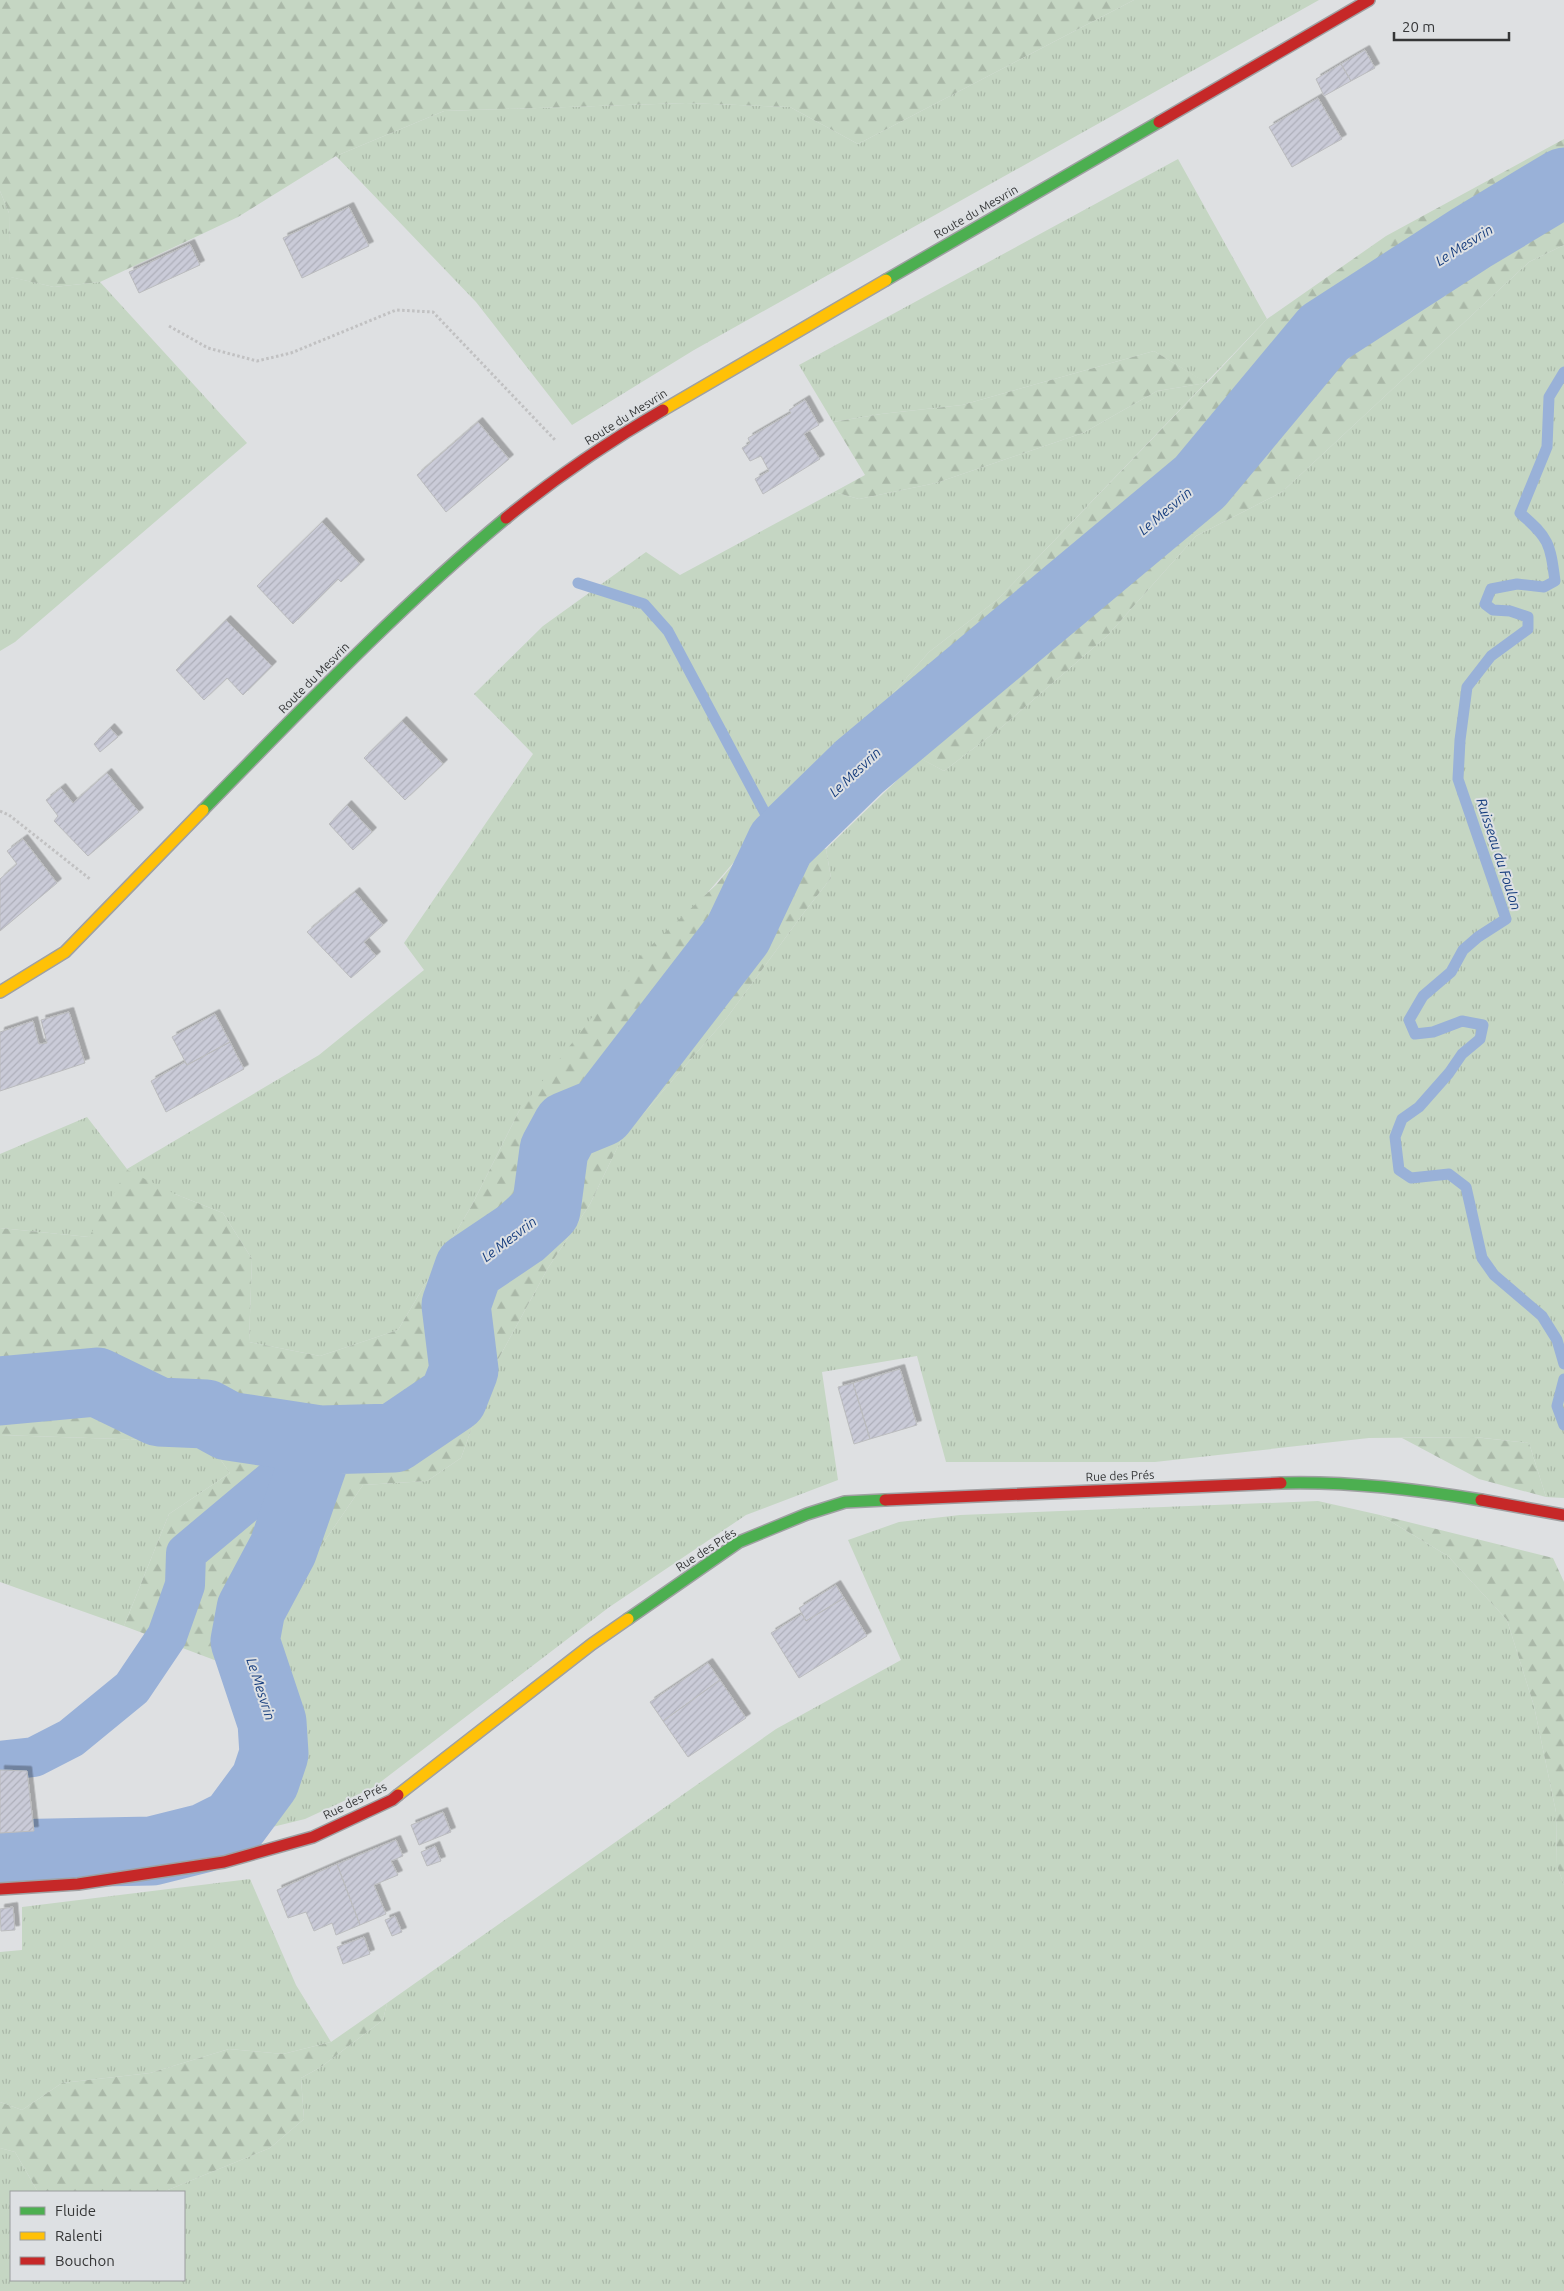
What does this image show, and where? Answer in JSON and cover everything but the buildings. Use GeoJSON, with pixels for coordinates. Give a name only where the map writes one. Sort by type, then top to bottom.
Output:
{"type":"FeatureCollection","features":[{"type":"Feature","properties":{"kind":"main road","name":"Route du Mesvrin"},"geometry":{"type":"LineString","coordinates":[[0,992],[65,952],[329,681],[454,562],[538,492],[618,436],[712,380],[1369,0]]}},
{"type":"Feature","properties":{"kind":"main road","name":"Rue des Prés"},"geometry":{"type":"LineString","coordinates":[[0,1889],[78,1884],[224,1862],[314,1837],[392,1800],[592,1644],[740,1542],[807,1514],[845,1502],[1317,1482],[1423,1490],[1561,1514]]}},
{"type":"Feature","properties":{"kind":"path"},"geometry":{"type":"LineString","coordinates":[[168,326],[208,348],[256,361],[291,353],[396,310],[433,312],[578,464]]}},
{"type":"Feature","properties":{"kind":"path"},"geometry":{"type":"LineString","coordinates":[[0,811],[9,815],[116,900]]}},
{"type":"Feature","properties":{"kind":"green space"},"geometry":{"type":"Polygon","coordinates":[[[0,0],[1134,0],[858,144],[790,107],[686,103],[444,111],[336,156],[238,217],[100,282],[54,287],[10,277],[9,213],[0,191],[0,0]]]}},
{"type":"Feature","properties":{"kind":"green space"},"geometry":{"type":"Polygon","coordinates":[[[1134,0],[1319,0],[694,350],[572,425],[476,302],[336,156],[444,111],[686,103],[790,107],[858,144],[1134,0]]]}},
{"type":"Feature","properties":{"kind":"green space"},"geometry":{"type":"Polygon","coordinates":[[[1564,139],[1564,245],[1529,262],[1282,492],[1196,536],[1107,636],[1003,726],[944,771],[874,734],[876,713],[929,652],[998,599],[1206,383],[1157,391],[1083,433],[936,483],[859,499],[834,492],[865,475],[833,422],[881,414],[962,405],[1154,351],[1207,383],[1267,319],[1386,236],[1564,139]]]}},
{"type":"Feature","properties":{"kind":"green space"},"geometry":{"type":"Polygon","coordinates":[[[1178,159],[1267,319],[1206,383],[1154,351],[962,405],[881,414],[833,422],[799,365],[1178,159]]]}},
{"type":"Feature","properties":{"kind":"green space"},"geometry":{"type":"Polygon","coordinates":[[[0,191],[9,213],[11,277],[54,287],[100,282],[247,443],[15,642],[0,651],[0,191]]]}},
{"type":"Feature","properties":{"kind":"green space"},"geometry":{"type":"Polygon","coordinates":[[[1564,245],[1564,1498],[1546,1497],[1529,1443],[1475,1437],[1369,1438],[1155,1462],[946,1462],[917,1356],[822,1372],[838,1480],[746,1515],[608,1608],[374,1787],[305,1819],[215,1841],[271,1759],[293,1703],[277,1633],[295,1584],[363,1485],[427,1481],[461,1458],[494,1367],[548,1268],[590,1204],[622,1138],[726,1019],[831,878],[826,849],[920,758],[944,771],[1003,726],[1107,636],[1196,536],[1282,492],[1529,262],[1564,245]]]}},
{"type":"Feature","properties":{"kind":"green space"},"geometry":{"type":"Polygon","coordinates":[[[1205,383],[998,599],[929,652],[876,713],[874,734],[784,804],[519,1111],[472,1205],[398,1330],[320,1356],[249,1342],[252,1259],[223,1213],[175,1194],[89,1237],[0,1228],[0,1154],[87,1117],[127,1169],[319,1055],[424,970],[404,943],[533,754],[474,694],[543,626],[646,552],[680,575],[834,492],[859,499],[936,483],[1083,433],[1157,391],[1205,383]]]}},
{"type":"Feature","properties":{"kind":"green space"},"geometry":{"type":"Polygon","coordinates":[[[754,839],[826,849],[831,878],[726,1019],[622,1138],[590,1204],[548,1268],[494,1367],[461,1458],[427,1481],[363,1485],[295,1584],[277,1633],[293,1703],[271,1759],[225,1664],[124,1626],[169,1514],[230,1473],[208,1442],[0,1435],[0,1228],[89,1237],[127,1170],[175,1194],[223,1213],[252,1259],[249,1342],[320,1356],[398,1330],[472,1205],[519,1111],[640,956],[716,885],[754,839]]]}},
{"type":"Feature","properties":{"kind":"green space"},"geometry":{"type":"Polygon","coordinates":[[[0,1435],[208,1442],[230,1473],[169,1514],[124,1626],[0,1582],[0,1435]]]}},
{"type":"Feature","properties":{"kind":"green space"},"geometry":{"type":"Polygon","coordinates":[[[1474,1437],[1529,1443],[1546,1497],[1479,1479],[1402,1438],[1474,1437]]]}},
{"type":"Feature","properties":{"kind":"green space"},"geometry":{"type":"Polygon","coordinates":[[[1318,1501],[1380,1515],[1448,1556],[1507,1620],[1534,1706],[1556,1812],[1557,1866],[1564,1885],[1564,2291],[0,2291],[0,2148],[15,2152],[37,2191],[10,2191],[10,2281],[185,2281],[185,2191],[165,2191],[270,2148],[304,2119],[301,2078],[321,2067],[383,2020],[387,2003],[776,1729],[901,1660],[848,1540],[899,1522],[960,1515],[1318,1501]]]}},
{"type":"Feature","properties":{"kind":"green space"},"geometry":{"type":"Polygon","coordinates":[[[1380,1515],[1553,1558],[1564,1582],[1564,1885],[1557,1866],[1556,1812],[1534,1706],[1507,1620],[1448,1556],[1380,1515]]]}},
{"type":"Feature","properties":{"kind":"green space"},"geometry":{"type":"Polygon","coordinates":[[[250,1879],[296,1985],[331,2042],[283,2054],[229,2049],[150,2073],[62,2083],[22,2110],[0,2102],[0,1952],[22,1950],[22,1907],[250,1879]]]}},
{"type":"Feature","properties":{"kind":"green space"},"geometry":{"type":"Polygon","coordinates":[[[387,2003],[383,2020],[321,2067],[301,2078],[304,2119],[270,2148],[165,2191],[37,2191],[15,2152],[0,2148],[0,2102],[22,2110],[62,2083],[150,2073],[229,2049],[283,2054],[331,2042],[387,2003]]]}},
{"type":"Feature","properties":{"kind":"waterway","name":"Le Mesvrin"},"geometry":{"type":"LineString","coordinates":[[0,1391],[97,1382],[159,1412],[206,1414],[228,1426],[321,1440],[394,1438],[453,1398],[464,1370],[456,1305],[469,1268],[521,1233],[546,1210],[554,1150],[567,1126],[601,1112],[738,934],[781,843],[859,767],[1200,482],[1324,333],[1471,238],[1564,182]]}},
{"type":"Feature","properties":{"kind":"waterway","name":"Ruisseau du Foulon"},"geometry":{"type":"LineString","coordinates":[[1564,372],[1549,397],[1547,447],[1520,513],[1537,529],[1546,542],[1552,558],[1555,581],[1544,587],[1517,584],[1491,589],[1485,604],[1493,610],[1510,611],[1528,617],[1528,629],[1491,656],[1467,687],[1460,740],[1458,779],[1506,919],[1478,937],[1463,950],[1451,972],[1423,996],[1409,1020],[1415,1034],[1433,1032],[1462,1021],[1483,1025],[1480,1039],[1462,1054],[1449,1073],[1419,1107],[1402,1119],[1395,1137],[1399,1170],[1411,1178],[1449,1174],[1466,1187],[1482,1258],[1494,1275],[1542,1316],[1557,1340],[1564,1364]]}},
{"type":"Feature","properties":{"kind":"waterway"},"geometry":{"type":"LineString","coordinates":[[578,583],[644,604],[668,631],[781,843]]}},
{"type":"Feature","properties":{"kind":"waterway","name":"Ruisseau du Foulon"},"geometry":{"type":"LineString","coordinates":[[1564,1379],[1557,1406],[1564,1425]]}},
{"type":"Feature","properties":{"kind":"waterway"},"geometry":{"type":"LineString","coordinates":[[0,1761],[34,1757],[71,1738],[132,1688],[167,1636],[185,1585],[186,1553],[321,1440]]}},
{"type":"Feature","properties":{"kind":"waterway","name":"Le Mesvrin"},"geometry":{"type":"LineString","coordinates":[[0,1854],[152,1851],[204,1838],[234,1823],[265,1781],[274,1754],[272,1722],[245,1641],[251,1609],[283,1549],[321,1440]]}},
{"type":"Feature","properties":{"kind":"traffic: fast"},"geometry":{"type":"LineString","coordinates":[[886,280],[1159,122]]}},
{"type":"Feature","properties":{"kind":"traffic: fast"},"geometry":{"type":"LineString","coordinates":[[203,810],[313,697],[427,588],[506,518]]}},
{"type":"Feature","properties":{"kind":"traffic: fast"},"geometry":{"type":"LineString","coordinates":[[1281,1483],[1331,1483],[1381,1487],[1481,1500]]}},
{"type":"Feature","properties":{"kind":"traffic: fast"},"geometry":{"type":"LineString","coordinates":[[628,1619],[739,1542],[807,1514],[845,1502],[885,1500]]}},
{"type":"Feature","properties":{"kind":"traffic: slow"},"geometry":{"type":"LineString","coordinates":[[663,410],[886,280]]}},
{"type":"Feature","properties":{"kind":"traffic: slow"},"geometry":{"type":"LineString","coordinates":[[0,992],[65,952],[203,810]]}},
{"type":"Feature","properties":{"kind":"traffic: slow"},"geometry":{"type":"LineString","coordinates":[[398,1795],[592,1644],[628,1619]]}},
{"type":"Feature","properties":{"kind":"traffic: jam"},"geometry":{"type":"LineString","coordinates":[[1159,122],[1369,0]]}},
{"type":"Feature","properties":{"kind":"traffic: jam"},"geometry":{"type":"LineString","coordinates":[[506,518],[582,461],[663,410]]}},
{"type":"Feature","properties":{"kind":"traffic: jam"},"geometry":{"type":"LineString","coordinates":[[885,1500],[1281,1483]]}},
{"type":"Feature","properties":{"kind":"traffic: jam"},"geometry":{"type":"LineString","coordinates":[[1481,1500],[1564,1515]]}},
{"type":"Feature","properties":{"kind":"traffic: jam"},"geometry":{"type":"LineString","coordinates":[[0,1889],[78,1884],[224,1862],[313,1837],[392,1800],[398,1795]]}}]}
